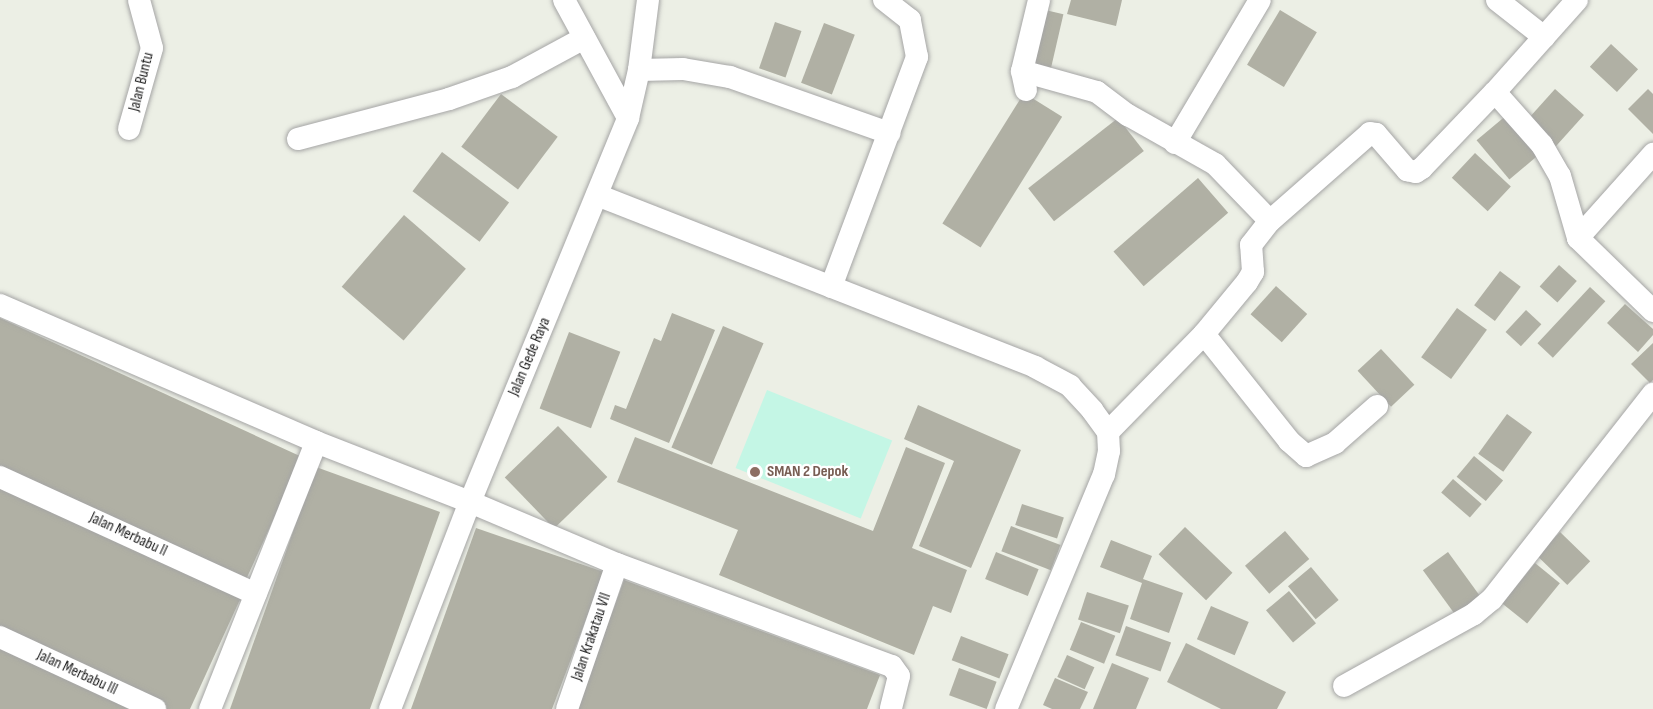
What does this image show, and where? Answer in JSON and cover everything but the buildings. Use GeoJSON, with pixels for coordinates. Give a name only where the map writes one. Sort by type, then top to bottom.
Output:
{"type":"FeatureCollection","features":[{"type":"Feature","properties":{"kind":"street","name":"Jalan Buntu"},"geometry":{"type":"LineString","coordinates":[[129,129],[152,48],[139,0]]}},
{"type":"Feature","properties":{"kind":"street"},"geometry":{"type":"LineString","coordinates":[[564,0],[627,118]]}},
{"type":"Feature","properties":{"kind":"street","name":"Jalan Gede Raya"},"geometry":{"type":"LineString","coordinates":[[390,709],[470,502],[627,118],[639,70],[648,0]]}},
{"type":"Feature","properties":{"kind":"street"},"geometry":{"type":"LineString","coordinates":[[831,287],[917,57],[910,20],[884,0]]}},
{"type":"Feature","properties":{"kind":"street"},"geometry":{"type":"LineString","coordinates":[[1039,0],[1024,81],[1097,92],[1128,115],[1215,164],[1270,220]]}},
{"type":"Feature","properties":{"kind":"street"},"geometry":{"type":"LineString","coordinates":[[1175,143],[1260,0]]}},
{"type":"Feature","properties":{"kind":"street"},"geometry":{"type":"LineString","coordinates":[[1497,0],[1544,37]]}},
{"type":"Feature","properties":{"kind":"street"},"geometry":{"type":"LineString","coordinates":[[1108,432],[1204,334],[1253,272],[1251,245],[1270,220],[1370,133],[1376,134],[1407,170],[1416,172],[1422,168],[1496,92],[1577,0]]}},
{"type":"Feature","properties":{"kind":"street"},"geometry":{"type":"LineString","coordinates":[[298,139],[449,99],[512,77],[584,38]]}},
{"type":"Feature","properties":{"kind":"street"},"geometry":{"type":"LineString","coordinates":[[639,70],[683,69],[730,77],[889,133]]}},
{"type":"Feature","properties":{"kind":"street"},"geometry":{"type":"LineString","coordinates":[[1496,92],[1542,145],[1560,176],[1578,238],[1653,311]]}},
{"type":"Feature","properties":{"kind":"street"},"geometry":{"type":"LineString","coordinates":[[1578,238],[1653,154]]}},
{"type":"Feature","properties":{"kind":"street"},"geometry":{"type":"LineString","coordinates":[[597,195],[1044,372],[1070,386],[1108,432],[1109,451],[1104,474],[1006,709]]}},
{"type":"Feature","properties":{"kind":"street"},"geometry":{"type":"LineString","coordinates":[[0,305],[316,442],[470,502],[617,564],[892,666],[899,676],[891,709]]}},
{"type":"Feature","properties":{"kind":"street"},"geometry":{"type":"LineString","coordinates":[[1204,334],[1289,441],[1306,456],[1335,443],[1377,406]]}},
{"type":"Feature","properties":{"kind":"street"},"geometry":{"type":"LineString","coordinates":[[1344,686],[1474,614],[1492,599],[1653,394]]}},
{"type":"Feature","properties":{"kind":"street"},"geometry":{"type":"LineString","coordinates":[[210,709],[316,442]]}},
{"type":"Feature","properties":{"kind":"street","name":"Jalan Merbabu II"},"geometry":{"type":"LineString","coordinates":[[0,477],[256,594]]}},
{"type":"Feature","properties":{"kind":"street","name":"Jalan Krakatau VII"},"geometry":{"type":"LineString","coordinates":[[567,709],[617,564]]}},
{"type":"Feature","properties":{"kind":"street","name":"Jalan Merbabu III"},"geometry":{"type":"LineString","coordinates":[[0,637],[155,709]]}},
{"type":"Feature","properties":{"kind":"shaded area"},"geometry":{"type":"Polygon","coordinates":[[[767,390],[892,441],[861,518],[736,468],[767,390]]]}},
{"type":"Feature","properties":{"kind":"place","name":"SMAN 2 Depok"},"geometry":{"type":"Point","coordinates":[755,472]}}]}
